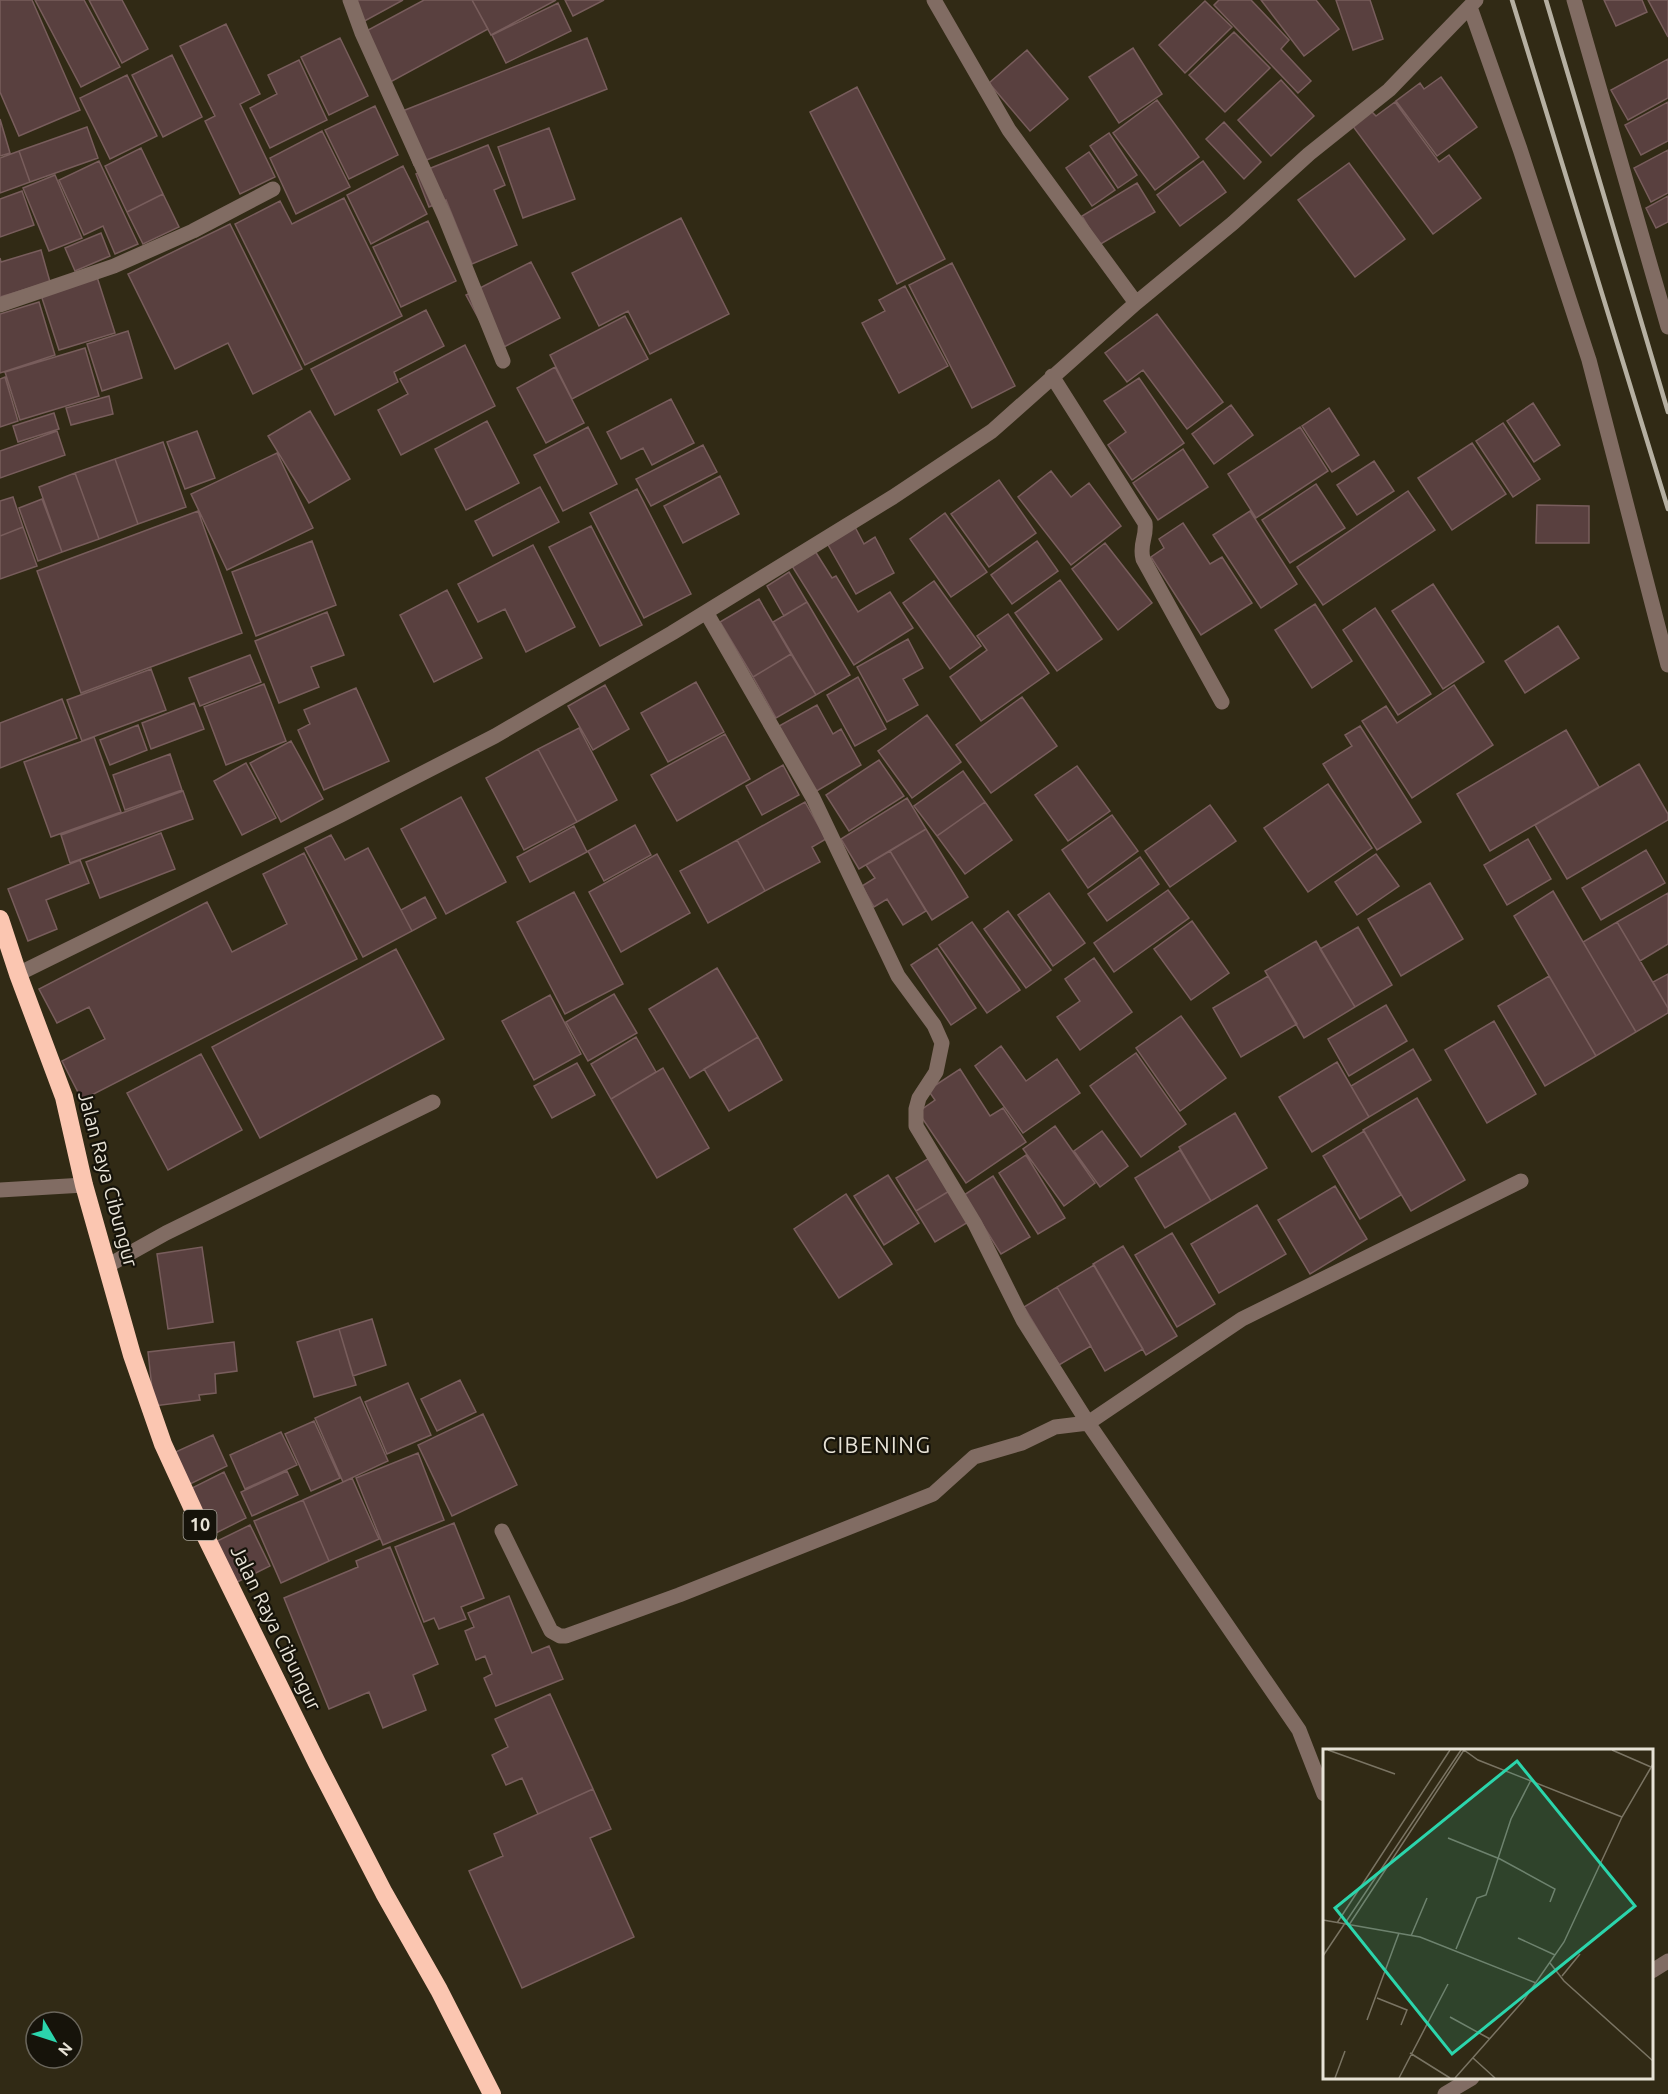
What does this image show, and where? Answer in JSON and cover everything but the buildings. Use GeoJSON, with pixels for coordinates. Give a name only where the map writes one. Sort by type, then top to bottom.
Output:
{"type":"FeatureCollection","features":[{"type":"Feature","properties":{"kind":"highway","name":"Jalan Raya Cibungur"},"geometry":{"type":"LineString","coordinates":[[0,919],[64,1097],[84,1185],[106,1266],[148,1405],[203,1531],[317,1763],[492,2094]]}},
{"type":"Feature","properties":{"kind":"street"},"geometry":{"type":"LineString","coordinates":[[350,0],[362,33],[445,217],[504,361]]}},
{"type":"Feature","properties":{"kind":"street"},"geometry":{"type":"LineString","coordinates":[[934,0],[1009,130],[1136,303]]}},
{"type":"Feature","properties":{"kind":"street"},"geometry":{"type":"LineString","coordinates":[[1574,0],[1668,327]]}},
{"type":"Feature","properties":{"kind":"street"},"geometry":{"type":"LineString","coordinates":[[18,974],[484,741],[672,633],[893,497],[982,437],[1105,333],[1136,303],[1233,223],[1309,154],[1389,90],[1473,4],[1589,360],[1668,664]]}},
{"type":"Feature","properties":{"kind":"street"},"geometry":{"type":"LineString","coordinates":[[0,305],[114,266],[193,231],[273,189]]}},
{"type":"Feature","properties":{"kind":"street"},"geometry":{"type":"LineString","coordinates":[[1052,376],[1145,523],[1146,529],[1140,548],[1143,559],[1222,702]]}},
{"type":"Feature","properties":{"kind":"street"},"geometry":{"type":"LineString","coordinates":[[706,612],[813,798],[898,976],[934,1025],[942,1043],[942,1052],[936,1072],[919,1098],[916,1109],[916,1126],[975,1224],[1023,1320],[1088,1423],[1299,1730],[1323,1791]]}},
{"type":"Feature","properties":{"kind":"street"},"geometry":{"type":"LineString","coordinates":[[106,1266],[166,1233],[433,1102]]}},
{"type":"Feature","properties":{"kind":"street"},"geometry":{"type":"LineString","coordinates":[[502,1531],[551,1631],[560,1636],[566,1636],[679,1595],[933,1494],[974,1457],[1022,1443],[1055,1427],[1088,1423],[1242,1319],[1521,1181]]}},
{"type":"Feature","properties":{"kind":"street"},"geometry":{"type":"LineString","coordinates":[[0,1190],[84,1185]]}},
{"type":"Feature","properties":{"kind":"street"},"geometry":{"type":"LineString","coordinates":[[1653,1970],[1668,1961]]}},
{"type":"Feature","properties":{"kind":"street"},"geometry":{"type":"LineString","coordinates":[[1445,2094],[1463,2080]]}},
{"type":"Feature","properties":{"kind":"railway"},"geometry":{"type":"LineString","coordinates":[[1512,0],[1668,509]]}},
{"type":"Feature","properties":{"kind":"railway"},"geometry":{"type":"LineString","coordinates":[[1546,0],[1668,412]]}},
{"type":"Feature","properties":{"kind":"district","name":"CIBENING"},"geometry":{"type":"Point","coordinates":[877,1445]}}]}
